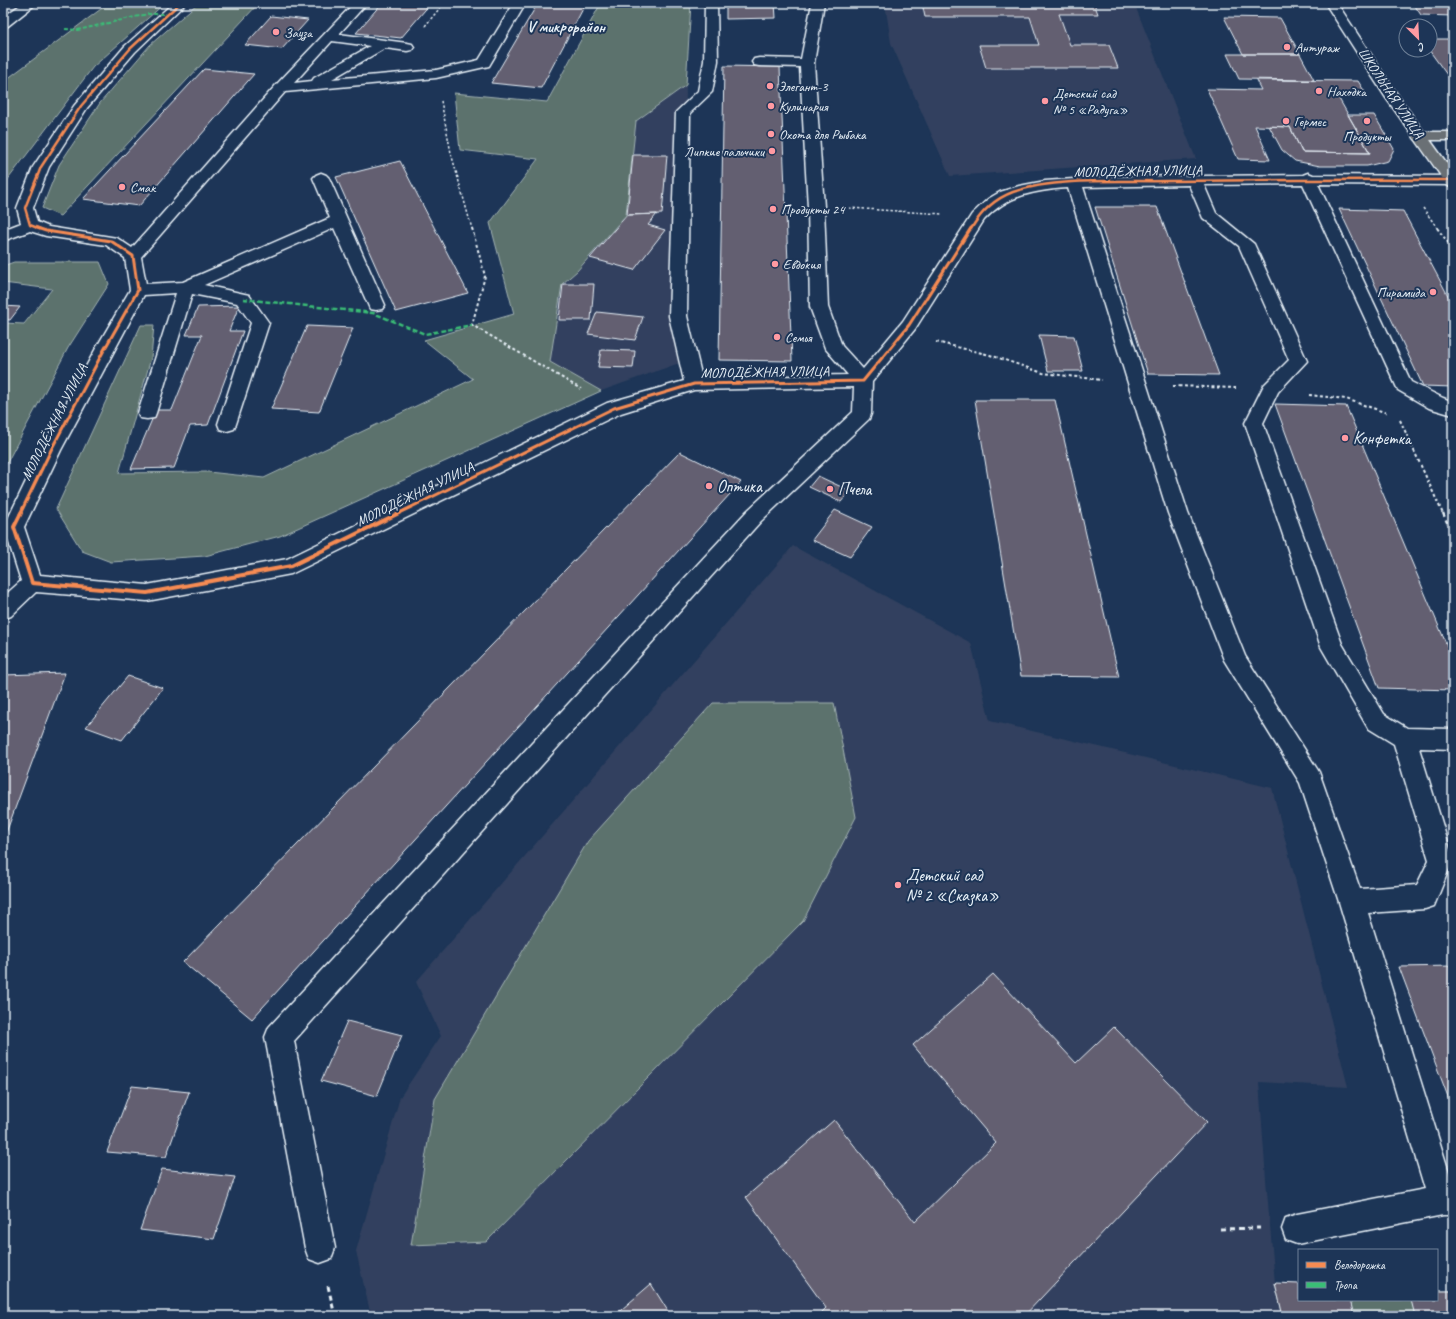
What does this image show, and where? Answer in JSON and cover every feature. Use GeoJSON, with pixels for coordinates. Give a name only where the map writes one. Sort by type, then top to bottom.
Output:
{"type":"FeatureCollection","features":[{"type":"Feature","properties":{"kind":"main road"},"geometry":{"type":"LineString","coordinates":[[1420,136],[1453,136]]}},
{"type":"Feature","properties":{"kind":"main road","name":"ШКОЛЬНАЯ УЛИЦА"},"geometry":{"type":"LineString","coordinates":[[1420,136],[1452,182]]}},
{"type":"Feature","properties":{"kind":"street"},"geometry":{"type":"LineString","coordinates":[[3,23],[31,3]]}},
{"type":"Feature","properties":{"kind":"street"},"geometry":{"type":"LineString","coordinates":[[30,224],[25,208],[41,167],[77,112],[130,49],[180,3]]}},
{"type":"Feature","properties":{"kind":"street"},"geometry":{"type":"LineString","coordinates":[[133,256],[281,88],[361,3]]}},
{"type":"Feature","properties":{"kind":"street"},"geometry":{"type":"LineString","coordinates":[[281,88],[436,74],[484,63],[520,3]]}},
{"type":"Feature","properties":{"kind":"street"},"geometry":{"type":"LineString","coordinates":[[694,384],[678,316],[684,112],[705,92],[711,61],[711,3]]}},
{"type":"Feature","properties":{"kind":"street"},"geometry":{"type":"LineString","coordinates":[[320,1248],[279,1037],[754,516],[862,414],[863,381],[834,348],[818,307],[816,207],[807,63],[818,3]]}},
{"type":"Feature","properties":{"kind":"street","name":"ШКОЛЬНАЯ УЛИЦА"},"geometry":{"type":"LineString","coordinates":[[1331,3],[1392,98],[1420,136]]}},
{"type":"Feature","properties":{"kind":"street"},"geometry":{"type":"LineString","coordinates":[[329,38],[408,47]]}},
{"type":"Feature","properties":{"kind":"street"},"geometry":{"type":"LineString","coordinates":[[313,85],[383,44]]}},
{"type":"Feature","properties":{"kind":"street"},"geometry":{"type":"LineString","coordinates":[[760,62],[807,63]]}},
{"type":"Feature","properties":{"kind":"street"},"geometry":{"type":"LineString","coordinates":[[321,178],[376,304]]}},
{"type":"Feature","properties":{"kind":"street"},"geometry":{"type":"LineString","coordinates":[[1308,178],[1404,386],[1436,403],[1453,409]]}},
{"type":"Feature","properties":{"kind":"street","name":"МОЛОДЁЖНАЯ УЛИЦА"},"geometry":{"type":"LineString","coordinates":[[138,290],[104,350],[14,527],[32,583],[147,593],[291,566],[614,408],[694,384],[863,381],[909,325],[978,217],[989,205],[1005,195],[1025,189],[1074,183],[1308,178],[1452,182]]}},
{"type":"Feature","properties":{"kind":"street"},"geometry":{"type":"LineString","coordinates":[[1195,181],[1209,215],[1246,244],[1298,361],[1270,390],[1254,423],[1332,647],[1376,722],[1404,738],[1453,739]]}},
{"type":"Feature","properties":{"kind":"street"},"geometry":{"type":"LineString","coordinates":[[1074,183],[1178,513],[1235,660],[1311,779],[1448,1200],[1296,1228]]}},
{"type":"Feature","properties":{"kind":"street"},"geometry":{"type":"LineString","coordinates":[[147,414],[186,287],[339,220]]}},
{"type":"Feature","properties":{"kind":"street"},"geometry":{"type":"LineString","coordinates":[[3,236],[30,224],[46,231],[111,241],[133,256],[138,290],[186,287],[243,299],[260,323],[227,424]]}},
{"type":"Feature","properties":{"kind":"street"},"geometry":{"type":"LineString","coordinates":[[3,610],[32,583]]}},
{"type":"Feature","properties":{"kind":"street"},"geometry":{"type":"LineString","coordinates":[[1352,902],[1425,898],[1441,860],[1404,738]]}},
{"type":"Feature","properties":{"kind":"path"},"geometry":{"type":"LineString","coordinates":[[440,97],[451,153],[485,276],[472,325],[588,393]]}},
{"type":"Feature","properties":{"kind":"path"},"geometry":{"type":"LineString","coordinates":[[1423,208],[1453,250]]}},
{"type":"Feature","properties":{"kind":"path"},"geometry":{"type":"LineString","coordinates":[[878,210],[944,214]]}},
{"type":"Feature","properties":{"kind":"path"},"geometry":{"type":"LineString","coordinates":[[909,325],[928,340],[990,355],[1043,373],[1138,385]]}},
{"type":"Feature","properties":{"kind":"path"},"geometry":{"type":"LineString","coordinates":[[1398,416],[1453,536]]}},
{"type":"Feature","properties":{"kind":"shaded area","name":"Детский сад № 5 «Радуга»"},"geometry":{"type":"Polygon","coordinates":[[[885,3],[1134,3],[1196,159],[950,176],[891,43],[885,3]]]}},
{"type":"Feature","properties":{"kind":"shaded area"},"geometry":{"type":"Polygon","coordinates":[[[686,85],[682,362],[601,391],[550,362],[562,283],[577,271],[626,215],[636,121],[686,85]]]}},
{"type":"Feature","properties":{"kind":"shaded area","name":"Детский сад № 2 «Сказка»"},"geometry":{"type":"Polygon","coordinates":[[[793,546],[971,643],[990,721],[1272,788],[1348,1087],[1259,1082],[1275,1283],[1283,1316],[371,1316],[356,1251],[400,1097],[441,1036],[416,982],[793,546]]]}},
{"type":"Feature","properties":{"kind":"green space"},"geometry":{"type":"Polygon","coordinates":[[[109,3],[165,3],[93,67],[3,186],[3,82],[109,3]]]}},
{"type":"Feature","properties":{"kind":"green space"},"geometry":{"type":"Polygon","coordinates":[[[198,3],[259,3],[60,216],[42,208],[59,165],[100,103],[150,45],[198,3]]]}},
{"type":"Feature","properties":{"kind":"green space"},"geometry":{"type":"Polygon","coordinates":[[[601,3],[691,3],[686,85],[636,121],[626,215],[577,271],[562,284],[550,362],[601,391],[280,536],[205,556],[111,562],[82,551],[56,509],[141,325],[154,325],[151,358],[119,473],[208,472],[264,478],[473,379],[424,340],[514,314],[490,223],[538,159],[460,150],[454,93],[547,102],[601,3]]]}},
{"type":"Feature","properties":{"kind":"green space"},"geometry":{"type":"Polygon","coordinates":[[[14,262],[100,262],[109,284],[68,348],[3,470],[3,323],[24,324],[52,289],[3,283],[3,266],[14,262]]]}},
{"type":"Feature","properties":{"kind":"green space"},"geometry":{"type":"Polygon","coordinates":[[[713,703],[834,703],[856,817],[803,921],[486,1242],[411,1245],[435,1099],[588,841],[713,703]]]}},
{"type":"Feature","properties":{"kind":"green space"},"geometry":{"type":"Polygon","coordinates":[[[1275,1283],[1298,1299],[1298,1301],[1438,1301],[1438,1291],[1453,1291],[1453,1316],[1283,1316],[1275,1283]]]}},
{"type":"Feature","properties":{"kind":"building"},"geometry":{"type":"Polygon","coordinates":[[[382,3],[431,3],[401,38],[356,33],[382,3]]]}},
{"type":"Feature","properties":{"kind":"building"},"geometry":{"type":"Polygon","coordinates":[[[538,3],[586,3],[541,88],[491,83],[538,3]]]}},
{"type":"Feature","properties":{"kind":"building"},"geometry":{"type":"Polygon","coordinates":[[[726,3],[775,3],[776,18],[726,19],[726,3]]]}},
{"type":"Feature","properties":{"kind":"building"},"geometry":{"type":"Polygon","coordinates":[[[922,3],[1094,3],[1098,14],[1059,14],[1070,45],[1109,45],[1118,68],[986,68],[979,45],[1039,45],[1030,17],[925,17],[922,3]]]}},
{"type":"Feature","properties":{"kind":"building"},"geometry":{"type":"Polygon","coordinates":[[[1413,3],[1453,3],[1453,16],[1421,15],[1413,3]]]}},
{"type":"Feature","properties":{"kind":"building","name":"Зауза"},"geometry":{"type":"Polygon","coordinates":[[[271,16],[308,20],[282,49],[245,45],[271,16]]]}},
{"type":"Feature","properties":{"kind":"building"},"geometry":{"type":"Polygon","coordinates":[[[1224,17],[1280,18],[1300,54],[1243,54],[1224,17]]]}},
{"type":"Feature","properties":{"kind":"building"},"geometry":{"type":"Polygon","coordinates":[[[1438,39],[1453,39],[1453,79],[1450,79],[1435,58],[1438,58],[1438,39]]]}},
{"type":"Feature","properties":{"kind":"building"},"geometry":{"type":"Polygon","coordinates":[[[1227,54],[1300,54],[1314,80],[1239,79],[1227,54]]]}},
{"type":"Feature","properties":{"kind":"building"},"geometry":{"type":"Polygon","coordinates":[[[724,66],[780,67],[792,361],[719,360],[724,66]]]}},
{"type":"Feature","properties":{"kind":"building"},"geometry":{"type":"Polygon","coordinates":[[[204,69],[254,74],[139,206],[83,199],[204,69]]]}},
{"type":"Feature","properties":{"kind":"building","name":"Гермес"},"geometry":{"type":"Polygon","coordinates":[[[1256,80],[1358,81],[1368,97],[1338,97],[1370,153],[1302,152],[1290,127],[1255,126],[1270,160],[1238,159],[1207,89],[1261,90],[1256,80]]]}},
{"type":"Feature","properties":{"kind":"building"},"geometry":{"type":"Polygon","coordinates":[[[1348,115],[1374,115],[1394,149],[1388,161],[1367,166],[1320,166],[1295,161],[1282,150],[1269,126],[1290,127],[1302,152],[1370,153],[1348,115]]]}},
{"type":"Feature","properties":{"kind":"building"},"geometry":{"type":"Polygon","coordinates":[[[633,155],[667,155],[662,214],[627,215],[633,155]]]}},
{"type":"Feature","properties":{"kind":"building"},"geometry":{"type":"Polygon","coordinates":[[[400,161],[468,293],[396,312],[336,177],[400,161]]]}},
{"type":"Feature","properties":{"kind":"building"},"geometry":{"type":"Polygon","coordinates":[[[1095,207],[1157,207],[1219,375],[1148,374],[1095,207]]]}},
{"type":"Feature","properties":{"kind":"building"},"geometry":{"type":"Polygon","coordinates":[[[1339,209],[1403,211],[1453,305],[1453,387],[1423,386],[1339,209]]]}},
{"type":"Feature","properties":{"kind":"building"},"geometry":{"type":"Polygon","coordinates":[[[657,214],[648,225],[665,230],[634,270],[590,258],[627,215],[657,214]]]}},
{"type":"Feature","properties":{"kind":"building"},"geometry":{"type":"Polygon","coordinates":[[[563,284],[594,284],[591,320],[559,320],[563,284]]]}},
{"type":"Feature","properties":{"kind":"building"},"geometry":{"type":"Polygon","coordinates":[[[3,306],[20,307],[10,320],[3,319],[3,306]]]}},
{"type":"Feature","properties":{"kind":"building"},"geometry":{"type":"Polygon","coordinates":[[[239,306],[229,331],[243,331],[208,425],[190,426],[174,468],[131,469],[156,410],[172,410],[202,335],[186,335],[198,307],[239,306]]]}},
{"type":"Feature","properties":{"kind":"building"},"geometry":{"type":"Polygon","coordinates":[[[597,312],[643,317],[635,340],[588,334],[597,312]]]}},
{"type":"Feature","properties":{"kind":"building"},"geometry":{"type":"Polygon","coordinates":[[[307,326],[353,328],[319,412],[271,409],[307,326]]]}},
{"type":"Feature","properties":{"kind":"building"},"geometry":{"type":"Polygon","coordinates":[[[1039,335],[1074,336],[1083,371],[1048,371],[1039,335]]]}},
{"type":"Feature","properties":{"kind":"building"},"geometry":{"type":"Polygon","coordinates":[[[601,350],[635,351],[633,368],[598,367],[601,350]]]}},
{"type":"Feature","properties":{"kind":"building"},"geometry":{"type":"Polygon","coordinates":[[[975,400],[1055,400],[1119,677],[1021,676],[975,400]]]}},
{"type":"Feature","properties":{"kind":"building"},"geometry":{"type":"Polygon","coordinates":[[[1275,404],[1346,406],[1453,660],[1453,690],[1379,688],[1275,404]]]}},
{"type":"Feature","properties":{"kind":"building"},"geometry":{"type":"Polygon","coordinates":[[[680,452],[741,482],[252,1019],[183,962],[680,452]]]}},
{"type":"Feature","properties":{"kind":"building","name":"Пчела"},"geometry":{"type":"Polygon","coordinates":[[[818,476],[850,491],[841,502],[809,487],[818,476]]]}},
{"type":"Feature","properties":{"kind":"building"},"geometry":{"type":"Polygon","coordinates":[[[835,510],[872,527],[850,557],[812,540],[835,510]]]}},
{"type":"Feature","properties":{"kind":"building"},"geometry":{"type":"Polygon","coordinates":[[[65,673],[3,841],[3,675],[65,673]]]}},
{"type":"Feature","properties":{"kind":"building"},"geometry":{"type":"Polygon","coordinates":[[[128,676],[163,688],[122,740],[86,727],[128,676]]]}},
{"type":"Feature","properties":{"kind":"building"},"geometry":{"type":"Polygon","coordinates":[[[1453,966],[1453,1110],[1399,967],[1453,966]]]}},
{"type":"Feature","properties":{"kind":"building"},"geometry":{"type":"Polygon","coordinates":[[[993,974],[1076,1063],[1114,1027],[1207,1122],[1024,1316],[818,1316],[826,1308],[746,1197],[834,1120],[915,1222],[996,1143],[913,1045],[993,974]]]}},
{"type":"Feature","properties":{"kind":"building"},"geometry":{"type":"Polygon","coordinates":[[[347,1021],[402,1035],[377,1096],[321,1081],[347,1021]]]}},
{"type":"Feature","properties":{"kind":"building"},"geometry":{"type":"Polygon","coordinates":[[[132,1086],[189,1092],[166,1157],[107,1152],[132,1086]]]}},
{"type":"Feature","properties":{"kind":"building"},"geometry":{"type":"Polygon","coordinates":[[[162,1169],[235,1177],[214,1239],[140,1230],[162,1169]]]}},
{"type":"Feature","properties":{"kind":"building"},"geometry":{"type":"Polygon","coordinates":[[[1275,1283],[1298,1284],[1298,1301],[1350,1301],[1354,1316],[1283,1316],[1275,1283]]]}},
{"type":"Feature","properties":{"kind":"building"},"geometry":{"type":"Polygon","coordinates":[[[651,1284],[671,1316],[614,1316],[651,1284]]]}},
{"type":"Feature","properties":{"kind":"building"},"geometry":{"type":"Polygon","coordinates":[[[1438,1291],[1453,1291],[1453,1316],[1415,1316],[1411,1301],[1438,1301],[1438,1291]]]}},
{"type":"Feature","properties":{"kind":"marked path"},"geometry":{"type":"LineString","coordinates":[[65,29],[78,30],[148,14],[167,14]]}},
{"type":"Feature","properties":{"kind":"marked path"},"geometry":{"type":"LineString","coordinates":[[243,299],[373,313],[425,334],[472,325]]}},
{"type":"Feature","properties":{"kind":"cycle path"},"geometry":{"type":"LineString","coordinates":[[180,3],[130,49],[81,106],[41,167],[25,208],[30,225],[46,231],[111,241],[133,256],[138,290],[104,350],[51,450],[14,527],[32,583],[147,593],[291,566],[614,408],[694,384],[863,381],[909,325],[978,217],[999,199],[1026,189],[1083,182],[1316,179],[1451,180]]}},
{"type":"Feature","properties":{"kind":"place","name":"Зауза"},"geometry":{"type":"Point","coordinates":[276,32]}},
{"type":"Feature","properties":{"kind":"place","name":"Антураж"},"geometry":{"type":"Point","coordinates":[1287,47]}},
{"type":"Feature","properties":{"kind":"place","name":"Элегант-3"},"geometry":{"type":"Point","coordinates":[770,86]}},
{"type":"Feature","properties":{"kind":"place","name":"Находка"},"geometry":{"type":"Point","coordinates":[1319,91]}},
{"type":"Feature","properties":{"kind":"place","name":"Детский сад № 5 «Радуга»"},"geometry":{"type":"Point","coordinates":[1045,101]}},
{"type":"Feature","properties":{"kind":"place","name":"Кулинария"},"geometry":{"type":"Point","coordinates":[771,106]}},
{"type":"Feature","properties":{"kind":"place","name":"Гермес"},"geometry":{"type":"Point","coordinates":[1286,121]}},
{"type":"Feature","properties":{"kind":"place","name":"Продукты"},"geometry":{"type":"Point","coordinates":[1367,121]}},
{"type":"Feature","properties":{"kind":"place","name":"Охота для Рыбака"},"geometry":{"type":"Point","coordinates":[771,134]}},
{"type":"Feature","properties":{"kind":"place","name":"Липкие пальчики"},"geometry":{"type":"Point","coordinates":[772,151]}},
{"type":"Feature","properties":{"kind":"place","name":"Смак"},"geometry":{"type":"Point","coordinates":[122,187]}},
{"type":"Feature","properties":{"kind":"place","name":"Продукты 24"},"geometry":{"type":"Point","coordinates":[773,209]}},
{"type":"Feature","properties":{"kind":"place","name":"Евдокия"},"geometry":{"type":"Point","coordinates":[775,264]}},
{"type":"Feature","properties":{"kind":"place","name":"Пирамида"},"geometry":{"type":"Point","coordinates":[1433,292]}},
{"type":"Feature","properties":{"kind":"place","name":"Семья"},"geometry":{"type":"Point","coordinates":[777,337]}},
{"type":"Feature","properties":{"kind":"place","name":"Конфетка"},"geometry":{"type":"Point","coordinates":[1345,438]}},
{"type":"Feature","properties":{"kind":"place","name":"Оптика"},"geometry":{"type":"Point","coordinates":[709,486]}},
{"type":"Feature","properties":{"kind":"place","name":"Пчела"},"geometry":{"type":"Point","coordinates":[830,489]}},
{"type":"Feature","properties":{"kind":"place","name":"Детский сад № 2 «Сказка»"},"geometry":{"type":"Point","coordinates":[898,885]}},
{"type":"Feature","properties":{"kind":"district","name":"V микрорайон"},"geometry":{"type":"Point","coordinates":[566,27]}}]}
